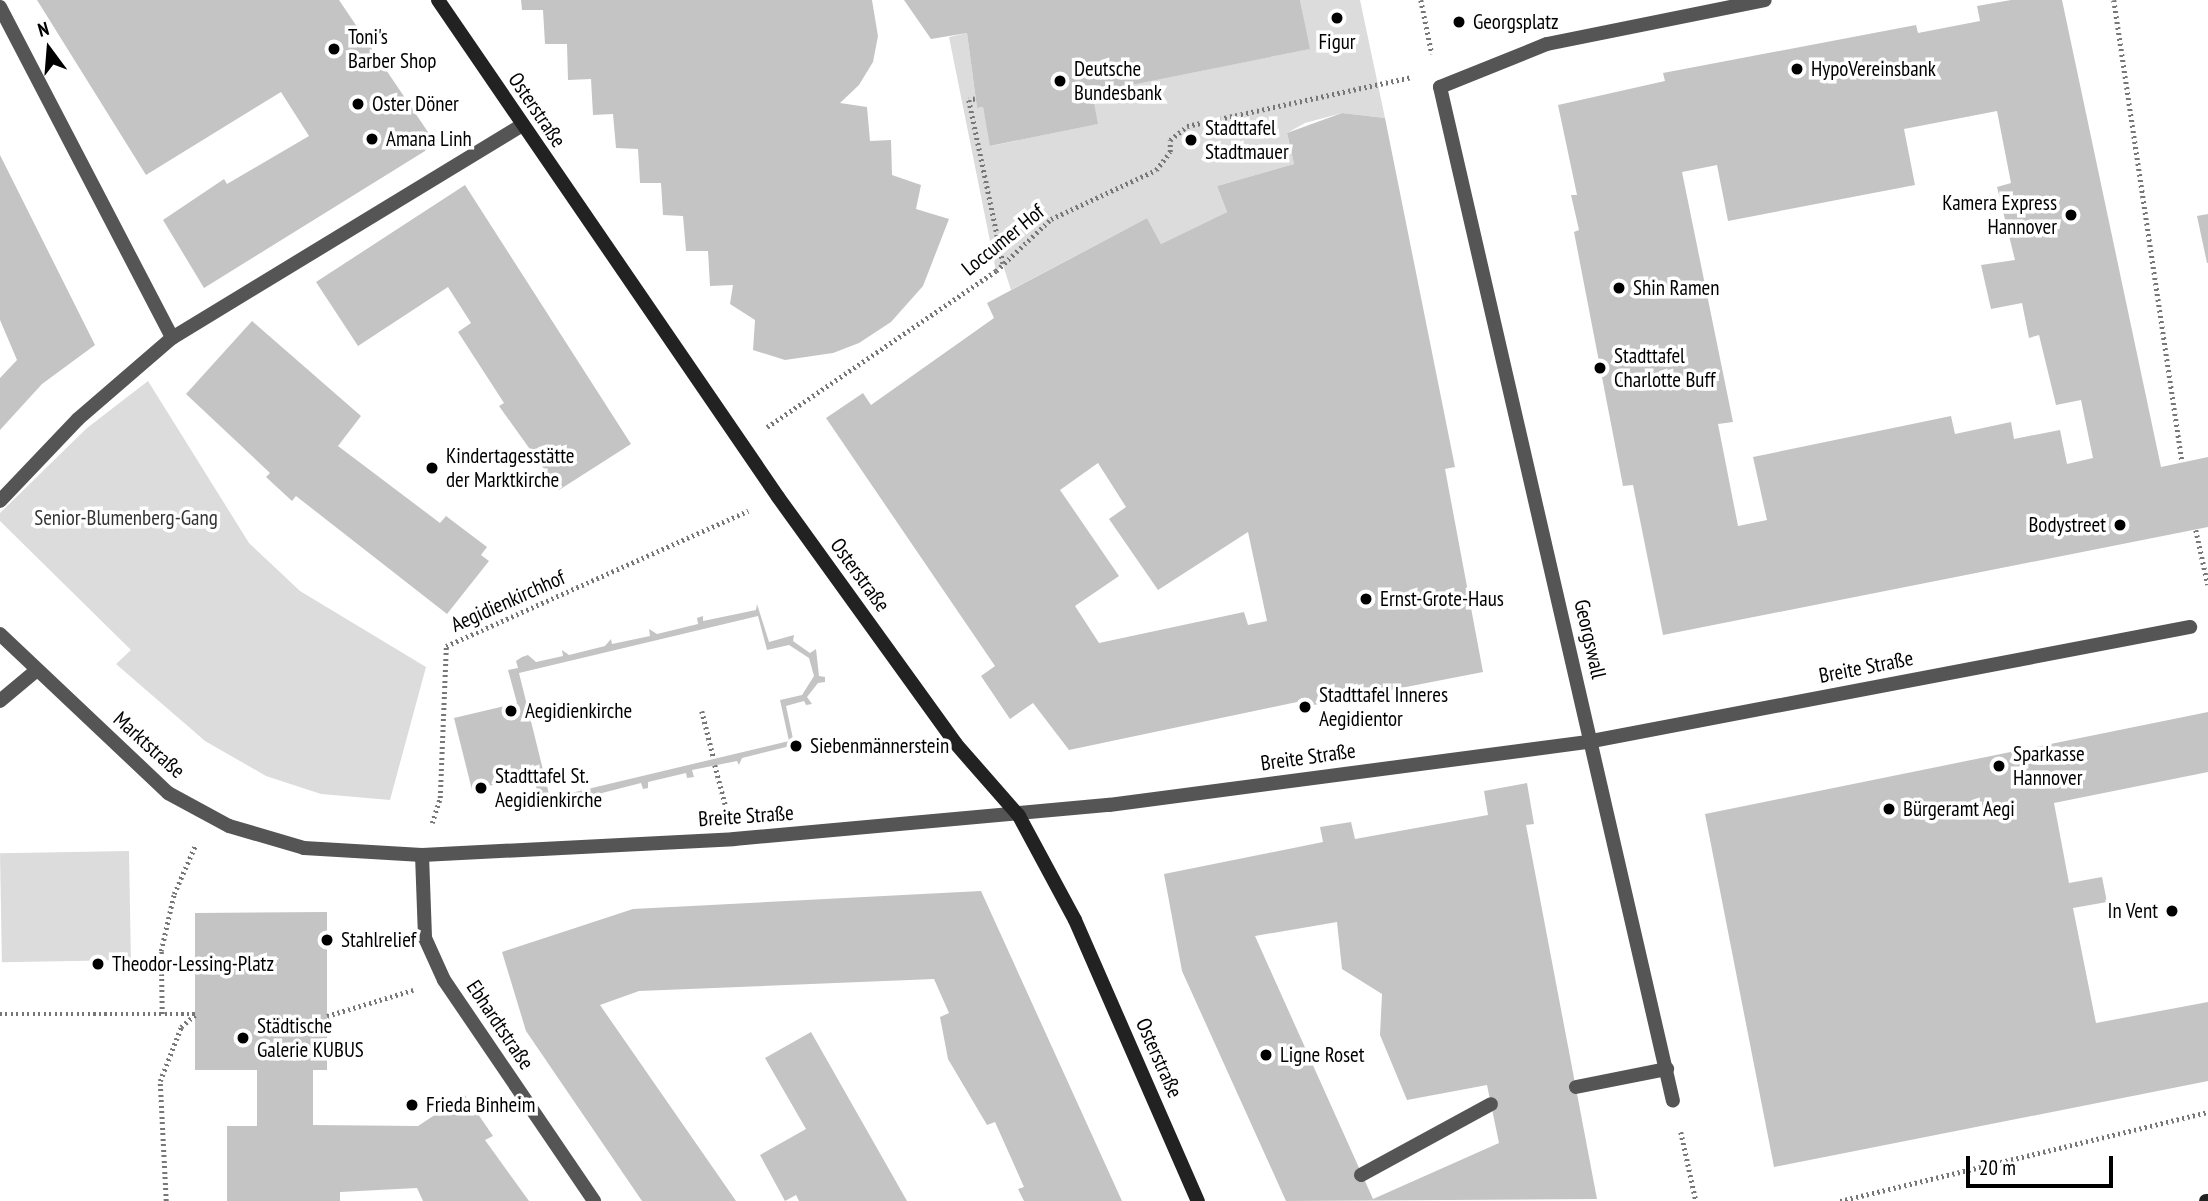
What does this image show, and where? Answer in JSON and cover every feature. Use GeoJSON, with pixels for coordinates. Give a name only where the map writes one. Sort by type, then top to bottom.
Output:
{"type":"FeatureCollection","features":[{"type":"Feature","properties":{"kind":"street","name":"Osterstraße"},"geometry":{"type":"LineString","coordinates":[[438,0],[778,498],[956,744],[1018,816],[1075,920],[1199,1201]]}},
{"type":"Feature","properties":{"kind":"street"},"geometry":{"type":"LineString","coordinates":[[1440,86],[1547,44],[1765,0]]}},
{"type":"Feature","properties":{"kind":"street"},"geometry":{"type":"LineString","coordinates":[[0,7],[172,338]]}},
{"type":"Feature","properties":{"kind":"street","name":"Georgswall"},"geometry":{"type":"LineString","coordinates":[[1440,86],[1673,1101]]}},
{"type":"Feature","properties":{"kind":"street"},"geometry":{"type":"LineString","coordinates":[[0,501],[78,419],[172,338],[522,125]]}},
{"type":"Feature","properties":{"kind":"street","name":"Breite Straße"},"geometry":{"type":"LineString","coordinates":[[422,855],[734,839],[1018,816],[1592,741],[2190,627]]}},
{"type":"Feature","properties":{"kind":"street","name":"Marktstraße"},"geometry":{"type":"LineString","coordinates":[[0,634],[168,793],[229,826],[304,848],[422,855]]}},
{"type":"Feature","properties":{"kind":"street"},"geometry":{"type":"LineString","coordinates":[[0,701],[37,670]]}},
{"type":"Feature","properties":{"kind":"street","name":"Ebhardtstraße"},"geometry":{"type":"LineString","coordinates":[[422,855],[425,938],[444,980],[594,1201]]}},
{"type":"Feature","properties":{"kind":"street"},"geometry":{"type":"LineString","coordinates":[[1576,1087],[1667,1069]]}},
{"type":"Feature","properties":{"kind":"street"},"geometry":{"type":"LineString","coordinates":[[1361,1175],[1491,1104]]}},
{"type":"Feature","properties":{"kind":"path"},"geometry":{"type":"LineString","coordinates":[[1421,0],[1440,86]]}},
{"type":"Feature","properties":{"kind":"path"},"geometry":{"type":"LineString","coordinates":[[2114,0],[2182,462]]}},
{"type":"Feature","properties":{"kind":"path","name":"Loccumer Hof"},"geometry":{"type":"LineString","coordinates":[[741,444],[1003,264],[1051,219],[1156,170],[1170,152],[1170,140],[1187,126],[1377,84]]}},
{"type":"Feature","properties":{"kind":"path"},"geometry":{"type":"LineString","coordinates":[[975,99],[969,100],[1003,264]]}},
{"type":"Feature","properties":{"kind":"path","name":"Aegidienkirchhof"},"geometry":{"type":"LineString","coordinates":[[422,855],[440,798],[446,646],[778,498]]}},
{"type":"Feature","properties":{"kind":"path"},"geometry":{"type":"LineString","coordinates":[[2196,530],[2208,585]]}},
{"type":"Feature","properties":{"kind":"path"},"geometry":{"type":"LineString","coordinates":[[702,712],[713,759]]}},
{"type":"Feature","properties":{"kind":"path"},"geometry":{"type":"LineString","coordinates":[[715,765],[734,839]]}},
{"type":"Feature","properties":{"kind":"path"},"geometry":{"type":"LineString","coordinates":[[162,1014],[161,951],[174,894],[195,846],[229,826]]}},
{"type":"Feature","properties":{"kind":"path"},"geometry":{"type":"LineString","coordinates":[[327,1016],[444,980]]}},
{"type":"Feature","properties":{"kind":"path"},"geometry":{"type":"LineString","coordinates":[[0,1014],[195,1014],[181,1027],[160,1081],[166,1201]]}},
{"type":"Feature","properties":{"kind":"path"},"geometry":{"type":"LineString","coordinates":[[1673,1101],[1696,1201]]}},
{"type":"Feature","properties":{"kind":"path"},"geometry":{"type":"LineString","coordinates":[[1840,1201],[2208,1112]]}},
{"type":"Feature","properties":{"kind":"green space"},"geometry":{"type":"Polygon","coordinates":[[[1300,0],[1360,0],[1385,118],[1342,113],[1305,123],[1287,133],[1294,164],[1217,186],[1227,212],[1161,244],[1147,218],[1011,290],[1003,265],[996,271],[949,37],[967,33],[977,108],[983,107],[991,146],[1097,124],[1092,93],[1309,49],[1300,0]]]}},
{"type":"Feature","properties":{"kind":"green space","name":"Senior-Blumenberg-Gang"},"geometry":{"type":"Polygon","coordinates":[[[148,381],[249,543],[300,591],[426,667],[390,800],[321,794],[266,776],[205,741],[116,664],[131,650],[0,521],[0,513],[87,428],[148,381]]]}},
{"type":"Feature","properties":{"kind":"green space"},"geometry":{"type":"Polygon","coordinates":[[[129,851],[131,960],[2,962],[0,853],[129,851]]]}},
{"type":"Feature","properties":{"kind":"building"},"geometry":{"type":"Polygon","coordinates":[[[37,0],[339,0],[432,138],[425,151],[204,288],[163,220],[224,179],[227,184],[309,136],[281,92],[146,175],[37,0]]]}},
{"type":"Feature","properties":{"kind":"building"},"geometry":{"type":"Polygon","coordinates":[[[521,0],[872,0],[878,36],[873,62],[859,85],[840,103],[867,107],[870,141],[891,140],[892,175],[921,185],[916,209],[949,219],[923,286],[891,322],[859,343],[833,353],[785,360],[753,350],[755,320],[730,304],[733,285],[710,286],[708,251],[686,251],[683,216],[663,215],[661,183],[640,183],[638,149],[616,148],[613,114],[593,115],[591,79],[568,80],[567,44],[545,44],[543,10],[522,10],[521,0]]]}},
{"type":"Feature","properties":{"kind":"building","name":"Deutsche Bundesbank"},"geometry":{"type":"Polygon","coordinates":[[[904,0],[1300,0],[1310,49],[1092,93],[1098,124],[990,146],[983,107],[977,108],[967,33],[931,39],[904,0]]]}},
{"type":"Feature","properties":{"kind":"building"},"geometry":{"type":"Polygon","coordinates":[[[2011,0],[2062,0],[2161,467],[2208,457],[2208,527],[1663,635],[1633,485],[1623,486],[1574,232],[1579,230],[1571,195],[1577,195],[1558,105],[1665,81],[1663,73],[1916,25],[1918,33],[1980,21],[1977,6],[2011,0]],[[1997,111],[1904,129],[1915,185],[1728,221],[1717,165],[1682,172],[1733,422],[1718,424],[1738,526],[1767,520],[1753,457],[1951,416],[1955,434],[2011,422],[2014,439],[2060,430],[2067,464],[2093,458],[2081,400],[2056,405],[2039,335],[2029,338],[2022,303],[1991,309],[1981,265],[2015,260],[1997,187],[2011,183],[1997,111]]]}},
{"type":"Feature","properties":{"kind":"building"},"geometry":{"type":"Polygon","coordinates":[[[1342,113],[1385,118],[1455,467],[1445,469],[1483,672],[1298,708],[1297,702],[1069,750],[1033,703],[1010,719],[981,676],[995,666],[826,418],[863,393],[871,405],[994,318],[987,303],[1147,218],[1161,244],[1227,212],[1217,186],[1294,164],[1287,133],[1342,113]],[[1098,463],[1060,490],[1119,576],[1075,606],[1099,643],[1244,612],[1248,625],[1267,621],[1248,532],[1158,590],[1109,519],[1126,507],[1098,463]]]}},
{"type":"Feature","properties":{"kind":"building"},"geometry":{"type":"Polygon","coordinates":[[[0,155],[95,345],[42,384],[0,430],[0,378],[17,360],[0,320],[0,155]]]}},
{"type":"Feature","properties":{"kind":"building"},"geometry":{"type":"Polygon","coordinates":[[[465,185],[631,444],[559,490],[499,406],[504,403],[458,332],[471,323],[448,287],[358,346],[316,282],[465,185]]]}},
{"type":"Feature","properties":{"kind":"building"},"geometry":{"type":"Polygon","coordinates":[[[2208,214],[2208,263],[2207,263],[2197,216],[2208,214]]]}},
{"type":"Feature","properties":{"kind":"building"},"geometry":{"type":"Polygon","coordinates":[[[252,321],[361,416],[338,446],[440,523],[446,516],[487,547],[481,555],[489,561],[447,614],[296,496],[292,501],[266,477],[270,473],[186,394],[252,321]]]}},
{"type":"Feature","properties":{"kind":"building","name":"Aegidienkirche"},"geometry":{"type":"Polygon","coordinates":[[[757,604],[769,642],[794,635],[793,641],[810,653],[816,649],[819,676],[825,677],[825,682],[818,683],[807,697],[812,704],[806,705],[804,701],[786,706],[795,748],[790,746],[742,758],[739,765],[737,761],[692,770],[694,777],[687,778],[686,773],[648,782],[648,788],[643,789],[641,783],[602,793],[604,798],[600,799],[597,794],[559,803],[556,810],[553,805],[540,809],[534,775],[472,790],[454,718],[517,703],[508,670],[518,668],[516,661],[522,657],[528,655],[536,662],[563,656],[562,650],[569,655],[605,646],[611,639],[612,644],[650,636],[649,629],[657,634],[698,624],[697,618],[703,616],[703,621],[756,610],[757,604]],[[758,616],[519,673],[550,798],[789,741],[780,700],[802,695],[814,676],[809,658],[789,645],[767,650],[758,616]]]}},
{"type":"Feature","properties":{"kind":"building"},"geometry":{"type":"Polygon","coordinates":[[[2208,712],[2208,772],[2054,803],[2069,883],[2102,877],[2107,902],[2073,908],[2096,1023],[2208,1002],[2208,1081],[1774,1167],[1705,814],[2208,712]]]}},
{"type":"Feature","properties":{"kind":"building"},"geometry":{"type":"Polygon","coordinates":[[[1527,783],[1534,824],[1526,825],[1597,1199],[1286,1201],[1182,971],[1164,874],[1323,842],[1320,827],[1351,822],[1355,839],[1488,815],[1484,791],[1527,783]],[[1337,922],[1255,936],[1373,1199],[1499,1143],[1487,1085],[1407,1100],[1380,1035],[1382,994],[1342,969],[1337,922]]]}},
{"type":"Feature","properties":{"kind":"building"},"geometry":{"type":"Polygon","coordinates":[[[981,891],[1122,1201],[1024,1201],[1018,1189],[1024,1187],[995,1122],[987,1125],[948,1059],[940,1017],[949,1013],[934,979],[639,991],[600,1005],[736,1201],[642,1201],[526,1031],[502,952],[633,909],[981,891]]]}},
{"type":"Feature","properties":{"kind":"building"},"geometry":{"type":"Polygon","coordinates":[[[327,912],[327,1070],[313,1070],[313,1125],[418,1126],[465,1095],[493,1136],[485,1140],[529,1201],[423,1201],[417,1188],[340,1192],[340,1201],[227,1201],[227,1126],[257,1126],[257,1070],[195,1070],[195,913],[327,912]]]}},
{"type":"Feature","properties":{"kind":"building"},"geometry":{"type":"Polygon","coordinates":[[[811,1032],[907,1201],[799,1201],[796,1195],[785,1201],[760,1155],[806,1129],[765,1058],[811,1032]]]}},
{"type":"Feature","properties":{"kind":"place","name":"Figur"},"geometry":{"type":"Point","coordinates":[1337,18]}},
{"type":"Feature","properties":{"kind":"place","name":"Georgsplatz"},"geometry":{"type":"Point","coordinates":[1459,22]}},
{"type":"Feature","properties":{"kind":"place","name":"Toni's Barber Shop"},"geometry":{"type":"Point","coordinates":[334,49]}},
{"type":"Feature","properties":{"kind":"place","name":"HypoVereinsbank"},"geometry":{"type":"Point","coordinates":[1797,69]}},
{"type":"Feature","properties":{"kind":"place","name":"Deutsche Bundesbank"},"geometry":{"type":"Point","coordinates":[1060,81]}},
{"type":"Feature","properties":{"kind":"place","name":"Oster Döner"},"geometry":{"type":"Point","coordinates":[358,104]}},
{"type":"Feature","properties":{"kind":"place","name":"Amana Linh"},"geometry":{"type":"Point","coordinates":[372,139]}},
{"type":"Feature","properties":{"kind":"place","name":"Stadttafel Stadtmauer"},"geometry":{"type":"Point","coordinates":[1191,140]}},
{"type":"Feature","properties":{"kind":"place","name":"Kamera Express Hannover"},"geometry":{"type":"Point","coordinates":[2071,215]}},
{"type":"Feature","properties":{"kind":"place","name":"Shin Ramen"},"geometry":{"type":"Point","coordinates":[1619,288]}},
{"type":"Feature","properties":{"kind":"place","name":"Stadttafel Charlotte Buff"},"geometry":{"type":"Point","coordinates":[1600,368]}},
{"type":"Feature","properties":{"kind":"place","name":"Kindertagesstätte der Marktkirche"},"geometry":{"type":"Point","coordinates":[432,468]}},
{"type":"Feature","properties":{"kind":"place","name":"Bodystreet"},"geometry":{"type":"Point","coordinates":[2120,525]}},
{"type":"Feature","properties":{"kind":"place","name":"Ernst-Grote-Haus"},"geometry":{"type":"Point","coordinates":[1366,599]}},
{"type":"Feature","properties":{"kind":"place","name":"Stadttafel Inneres Aegidientor"},"geometry":{"type":"Point","coordinates":[1305,707]}},
{"type":"Feature","properties":{"kind":"place","name":"Aegidienkirche"},"geometry":{"type":"Point","coordinates":[511,711]}},
{"type":"Feature","properties":{"kind":"place","name":"Siebenmännerstein"},"geometry":{"type":"Point","coordinates":[796,746]}},
{"type":"Feature","properties":{"kind":"place","name":"Sparkasse Hannover"},"geometry":{"type":"Point","coordinates":[1999,766]}},
{"type":"Feature","properties":{"kind":"place","name":"Stadttafel St. Aegidienkirche"},"geometry":{"type":"Point","coordinates":[481,788]}},
{"type":"Feature","properties":{"kind":"place","name":"Bürgeramt Aegi"},"geometry":{"type":"Point","coordinates":[1889,809]}},
{"type":"Feature","properties":{"kind":"place","name":"In Vent"},"geometry":{"type":"Point","coordinates":[2172,911]}},
{"type":"Feature","properties":{"kind":"place","name":"Stahlrelief"},"geometry":{"type":"Point","coordinates":[327,940]}},
{"type":"Feature","properties":{"kind":"place","name":"Theodor-Lessing-Platz"},"geometry":{"type":"Point","coordinates":[98,964]}},
{"type":"Feature","properties":{"kind":"place","name":"Städtische Galerie KUBUS"},"geometry":{"type":"Point","coordinates":[243,1038]}},
{"type":"Feature","properties":{"kind":"place","name":"Ligne Roset"},"geometry":{"type":"Point","coordinates":[1266,1055]}},
{"type":"Feature","properties":{"kind":"place","name":"Frieda Binheim"},"geometry":{"type":"Point","coordinates":[412,1105]}}]}
